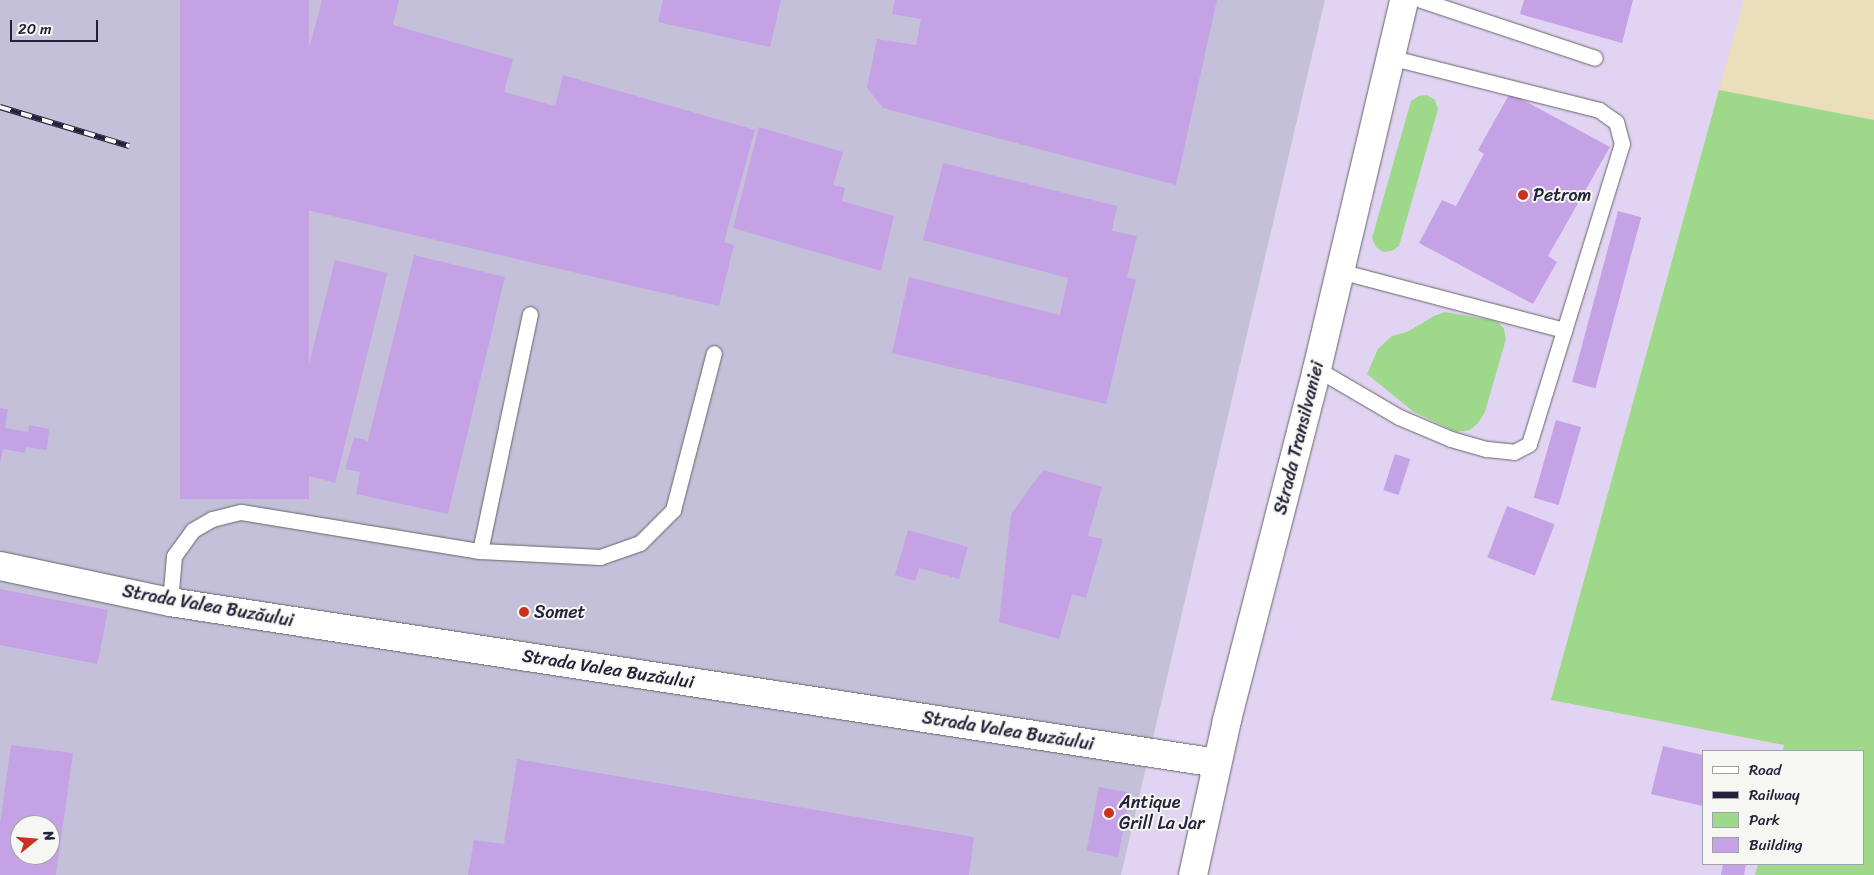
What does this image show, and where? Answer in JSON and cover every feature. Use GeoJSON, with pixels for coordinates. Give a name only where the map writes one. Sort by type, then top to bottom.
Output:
{"type":"FeatureCollection","features":[{"type":"Feature","properties":{"kind":"street","name":"Strada Transilvaniei"},"geometry":{"type":"LineString","coordinates":[[1192,875],[1217,763],[1316,369],[1404,0]]}},
{"type":"Feature","properties":{"kind":"street","name":"Strada Valea Buzăului"},"geometry":{"type":"LineString","coordinates":[[0,566],[170,602],[1217,763]]}},
{"type":"Feature","properties":{"kind":"lane"},"geometry":{"type":"LineString","coordinates":[[1421,0],[1596,58]]}},
{"type":"Feature","properties":{"kind":"lane"},"geometry":{"type":"LineString","coordinates":[[1316,369],[1399,417],[1450,439],[1487,449],[1514,452],[1530,444],[1622,144],[1616,122],[1599,110],[1390,57]]}},
{"type":"Feature","properties":{"kind":"lane"},"geometry":{"type":"LineString","coordinates":[[1339,271],[1564,330]]}},
{"type":"Feature","properties":{"kind":"lane"},"geometry":{"type":"LineString","coordinates":[[480,551],[530,314]]}},
{"type":"Feature","properties":{"kind":"lane"},"geometry":{"type":"LineString","coordinates":[[170,602],[174,556],[192,530],[212,519],[241,512],[480,551],[600,557],[640,542],[673,510],[714,353]]}},
{"type":"Feature","properties":{"kind":"shaded area"},"geometry":{"type":"Polygon","coordinates":[[[0,0],[1325,0],[1121,875],[0,875],[0,0]]]}},
{"type":"Feature","properties":{"kind":"shaded area"},"geometry":{"type":"Polygon","coordinates":[[[1325,0],[1744,0],[1551,700],[1784,745],[1783,750],[1702,750],[1702,865],[1758,865],[1755,875],[1121,875],[1325,0]]]}},
{"type":"Feature","properties":{"kind":"green space"},"geometry":{"type":"Polygon","coordinates":[[[1719,90],[1874,120],[1874,875],[1755,875],[1758,865],[1864,865],[1864,750],[1783,750],[1784,745],[1551,700],[1719,90]]]}},
{"type":"Feature","properties":{"kind":"green space"},"geometry":{"type":"Polygon","coordinates":[[[1427,95],[1435,100],[1438,109],[1399,246],[1392,251],[1383,252],[1376,247],[1372,238],[1411,101],[1419,96],[1427,95]]]}},
{"type":"Feature","properties":{"kind":"green space"},"geometry":{"type":"Polygon","coordinates":[[[1445,312],[1491,320],[1499,323],[1504,329],[1506,339],[1485,412],[1478,423],[1470,430],[1456,432],[1414,412],[1367,374],[1378,349],[1392,336],[1407,332],[1434,316],[1445,312]]]}},
{"type":"Feature","properties":{"kind":"building"},"geometry":{"type":"Polygon","coordinates":[[[180,0],[309,0],[309,499],[180,499],[180,0]]]}},
{"type":"Feature","properties":{"kind":"building"},"geometry":{"type":"Polygon","coordinates":[[[322,0],[399,0],[393,25],[513,59],[504,92],[555,106],[563,75],[755,130],[724,242],[734,245],[719,306],[268,201],[322,0]]]}},
{"type":"Feature","properties":{"kind":"building"},"geometry":{"type":"Polygon","coordinates":[[[663,0],[781,0],[770,47],[658,22],[663,0]]]}},
{"type":"Feature","properties":{"kind":"building"},"geometry":{"type":"Polygon","coordinates":[[[895,0],[1217,0],[1176,185],[883,108],[867,88],[877,39],[916,45],[921,19],[892,14],[895,0]]]}},
{"type":"Feature","properties":{"kind":"building"},"geometry":{"type":"Polygon","coordinates":[[[1524,0],[1633,0],[1622,43],[1520,14],[1524,0]]]}},
{"type":"Feature","properties":{"kind":"building","name":"Petrom"},"geometry":{"type":"Polygon","coordinates":[[[1510,93],[1610,147],[1548,256],[1557,262],[1533,304],[1419,243],[1442,200],[1456,206],[1484,154],[1478,150],[1510,93]]]}},
{"type":"Feature","properties":{"kind":"building"},"geometry":{"type":"Polygon","coordinates":[[[759,127],[843,152],[833,185],[845,188],[842,201],[894,216],[881,271],[733,228],[759,127]]]}},
{"type":"Feature","properties":{"kind":"building"},"geometry":{"type":"Polygon","coordinates":[[[943,163],[1117,206],[1112,231],[1137,236],[1127,278],[1136,279],[1106,404],[892,353],[909,277],[1060,315],[1068,278],[923,240],[943,163]]]}},
{"type":"Feature","properties":{"kind":"building"},"geometry":{"type":"Polygon","coordinates":[[[1618,211],[1641,217],[1595,388],[1572,382],[1618,211]]]}},
{"type":"Feature","properties":{"kind":"building"},"geometry":{"type":"Polygon","coordinates":[[[414,255],[505,277],[448,514],[356,494],[360,472],[345,469],[354,437],[368,441],[414,255]]]}},
{"type":"Feature","properties":{"kind":"building"},"geometry":{"type":"Polygon","coordinates":[[[335,260],[387,273],[335,483],[283,470],[335,260]]]}},
{"type":"Feature","properties":{"kind":"building"},"geometry":{"type":"Polygon","coordinates":[[[0,408],[8,409],[5,428],[28,432],[29,425],[49,429],[47,450],[26,447],[25,453],[3,449],[0,463],[0,408]]]}},
{"type":"Feature","properties":{"kind":"building"},"geometry":{"type":"Polygon","coordinates":[[[1556,420],[1581,427],[1559,505],[1534,498],[1556,420]]]}},
{"type":"Feature","properties":{"kind":"building"},"geometry":{"type":"Polygon","coordinates":[[[1395,454],[1410,459],[1398,495],[1383,490],[1395,454]]]}},
{"type":"Feature","properties":{"kind":"building"},"geometry":{"type":"Polygon","coordinates":[[[1043,470],[1102,487],[1088,536],[1103,539],[1086,598],[1072,594],[1059,639],[999,622],[1011,514],[1043,470]]]}},
{"type":"Feature","properties":{"kind":"building"},"geometry":{"type":"Polygon","coordinates":[[[1507,506],[1555,524],[1535,576],[1487,557],[1507,506]]]}},
{"type":"Feature","properties":{"kind":"building"},"geometry":{"type":"Polygon","coordinates":[[[908,530],[968,547],[959,579],[919,568],[915,581],[895,575],[908,530]]]}},
{"type":"Feature","properties":{"kind":"building"},"geometry":{"type":"Polygon","coordinates":[[[0,589],[108,610],[97,664],[0,645],[0,589]]]}},
{"type":"Feature","properties":{"kind":"building"},"geometry":{"type":"Polygon","coordinates":[[[11,745],[73,753],[60,846],[60,815],[10,815],[10,865],[57,865],[56,875],[0,875],[0,824],[11,745]]]}},
{"type":"Feature","properties":{"kind":"building"},"geometry":{"type":"Polygon","coordinates":[[[1663,746],[1702,755],[1702,806],[1651,794],[1663,746]]]}},
{"type":"Feature","properties":{"kind":"building"},"geometry":{"type":"Polygon","coordinates":[[[517,759],[974,837],[969,875],[468,875],[474,840],[504,844],[517,759]]]}},
{"type":"Feature","properties":{"kind":"building"},"geometry":{"type":"Polygon","coordinates":[[[1099,787],[1130,793],[1118,857],[1087,851],[1099,787]]]}},
{"type":"Feature","properties":{"kind":"building"},"geometry":{"type":"Polygon","coordinates":[[[1723,865],[1746,865],[1744,875],[1721,875],[1723,865]]]}},
{"type":"Feature","properties":{"kind":"railway"},"geometry":{"type":"LineString","coordinates":[[0,107],[129,146]]}},
{"type":"Feature","properties":{"kind":"place","name":"Petrom"},"geometry":{"type":"Point","coordinates":[1523,195]}},
{"type":"Feature","properties":{"kind":"place","name":"Somet"},"geometry":{"type":"Point","coordinates":[524,612]}},
{"type":"Feature","properties":{"kind":"place","name":"Antique Grill La Jar"},"geometry":{"type":"Point","coordinates":[1109,813]}}]}
